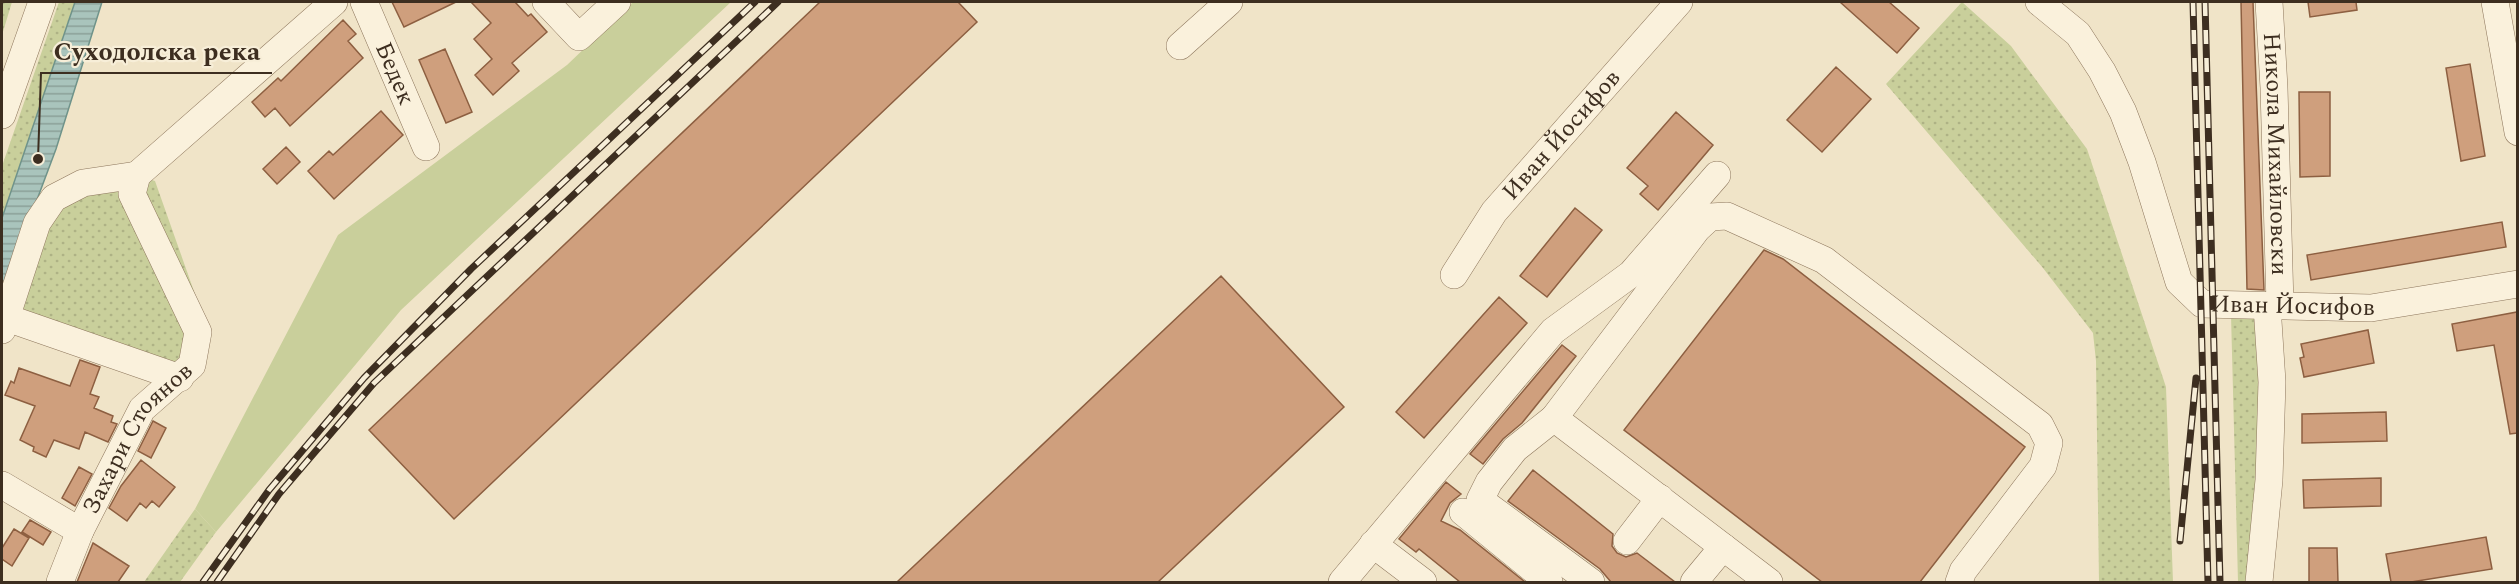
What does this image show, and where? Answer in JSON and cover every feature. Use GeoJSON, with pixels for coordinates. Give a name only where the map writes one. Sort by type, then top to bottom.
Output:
{"type":"FeatureCollection","features":[{"type":"Feature","properties":{"kind":"street"},"geometry":{"type":"LineString","coordinates":[[2,115],[42,2]]}},
{"type":"Feature","properties":{"kind":"street"},"geometry":{"type":"LineString","coordinates":[[180,378],[4,324],[37,224],[54,198],[83,183],[137,176],[334,2]]}},
{"type":"Feature","properties":{"kind":"street","name":"Бедек"},"geometry":{"type":"LineString","coordinates":[[364,2],[426,147]]}},
{"type":"Feature","properties":{"kind":"street"},"geometry":{"type":"LineString","coordinates":[[546,2],[579,38],[617,2]]}},
{"type":"Feature","properties":{"kind":"street"},"geometry":{"type":"LineString","coordinates":[[1180,46],[1229,2]]}},
{"type":"Feature","properties":{"kind":"street","name":"Иван Йосифов"},"geometry":{"type":"LineString","coordinates":[[1454,275],[1494,212],[1679,2]]}},
{"type":"Feature","properties":{"kind":"street","name":"Иван Йосифов"},"geometry":{"type":"LineString","coordinates":[[2039,2],[2078,34],[2123,112],[2142,162],[2179,282],[2202,304],[2371,308],[2517,284]]}},
{"type":"Feature","properties":{"kind":"street","name":"Никола Михайловски"},"geometry":{"type":"LineString","coordinates":[[2259,582],[2269,480],[2272,393],[2269,2]]}},
{"type":"Feature","properties":{"kind":"street"},"geometry":{"type":"LineString","coordinates":[[2496,2],[2517,132]]}},
{"type":"Feature","properties":{"kind":"street"},"geometry":{"type":"LineString","coordinates":[[1342,582],[1553,331],[1631,274],[1718,175]]}},
{"type":"Feature","properties":{"kind":"street","name":"Захари Стоянов"},"geometry":{"type":"LineString","coordinates":[[60,582],[80,531],[142,409],[180,378],[192,364],[198,332],[132,194],[137,176]]}},
{"type":"Feature","properties":{"kind":"street"},"geometry":{"type":"LineString","coordinates":[[1472,506],[1515,449],[1554,418],[1697,228],[1710,217],[1727,216],[1824,260],[2040,425],[2049,443],[2043,466],[1963,571],[1959,582]]}},
{"type":"Feature","properties":{"kind":"street"},"geometry":{"type":"LineString","coordinates":[[1554,418],[1769,582]]}},
{"type":"Feature","properties":{"kind":"street"},"geometry":{"type":"LineString","coordinates":[[2,485],[80,531]]}},
{"type":"Feature","properties":{"kind":"street"},"geometry":{"type":"LineString","coordinates":[[1626,541],[1660,498]]}},
{"type":"Feature","properties":{"kind":"street"},"geometry":{"type":"LineString","coordinates":[[1472,506],[1549,582]]}},
{"type":"Feature","properties":{"kind":"street"},"geometry":{"type":"LineString","coordinates":[[1472,506],[1591,582]]}},
{"type":"Feature","properties":{"kind":"street"},"geometry":{"type":"LineString","coordinates":[[1373,544],[1423,582]]}},
{"type":"Feature","properties":{"kind":"street"},"geometry":{"type":"LineString","coordinates":[[1694,582],[1723,547]]}},
{"type":"Feature","properties":{"kind":"green space"},"geometry":{"type":"Polygon","coordinates":[[[2,2],[12,2],[2,35],[2,2]]]}},
{"type":"Feature","properties":{"kind":"green space"},"geometry":{"type":"Polygon","coordinates":[[[59,2],[75,2],[2,218],[2,166],[59,2]]]}},
{"type":"Feature","properties":{"kind":"green space"},"geometry":{"type":"Polygon","coordinates":[[[633,2],[731,2],[401,310],[216,532],[195,509],[338,235],[567,65],[633,2]]]}},
{"type":"Feature","properties":{"kind":"green space"},"geometry":{"type":"Polygon","coordinates":[[[1962,2],[2011,46],[2087,149],[2166,387],[2173,582],[2099,582],[2096,361],[2093,333],[2043,268],[1886,84],[1962,2]]]}},
{"type":"Feature","properties":{"kind":"green space"},"geometry":{"type":"Polygon","coordinates":[[[137,175],[155,181],[208,331],[180,383],[2,317],[2,293],[38,197],[54,198],[137,175]]]}},
{"type":"Feature","properties":{"kind":"green space"},"geometry":{"type":"Polygon","coordinates":[[[2245,313],[2256,319],[2261,327],[2257,582],[2238,582],[2231,315],[2245,313]]]}},
{"type":"Feature","properties":{"kind":"green space"},"geometry":{"type":"Polygon","coordinates":[[[195,509],[216,532],[180,582],[144,582],[195,509]]]}},
{"type":"Feature","properties":{"kind":"water"},"geometry":{"type":"Polygon","coordinates":[[[75,2],[102,2],[56,149],[2,293],[2,218],[75,2]]]}},
{"type":"Feature","properties":{"kind":"building"},"geometry":{"type":"Polygon","coordinates":[[[392,2],[456,2],[404,27],[392,2]]]}},
{"type":"Feature","properties":{"kind":"building"},"geometry":{"type":"Polygon","coordinates":[[[471,2],[515,2],[528,16],[531,14],[547,32],[512,63],[519,71],[493,95],[475,75],[492,59],[474,39],[491,23],[471,2]]]}},
{"type":"Feature","properties":{"kind":"building"},"geometry":{"type":"Polygon","coordinates":[[[820,2],[958,2],[977,22],[454,519],[369,430],[820,2]]]}},
{"type":"Feature","properties":{"kind":"building"},"geometry":{"type":"Polygon","coordinates":[[[1840,2],[1889,2],[1919,28],[1897,53],[1840,2]]]}},
{"type":"Feature","properties":{"kind":"building"},"geometry":{"type":"Polygon","coordinates":[[[2241,2],[2253,2],[2264,290],[2247,289],[2241,2]]]}},
{"type":"Feature","properties":{"kind":"building"},"geometry":{"type":"Polygon","coordinates":[[[2308,2],[2356,2],[2357,10],[2310,17],[2308,2]]]}},
{"type":"Feature","properties":{"kind":"building"},"geometry":{"type":"Polygon","coordinates":[[[343,20],[356,34],[348,41],[363,58],[290,126],[275,108],[265,117],[252,102],[278,78],[281,81],[343,20]]]}},
{"type":"Feature","properties":{"kind":"building"},"geometry":{"type":"Polygon","coordinates":[[[445,49],[472,112],[446,123],[419,60],[445,49]]]}},
{"type":"Feature","properties":{"kind":"building"},"geometry":{"type":"Polygon","coordinates":[[[2470,64],[2485,156],[2461,161],[2446,68],[2470,64]]]}},
{"type":"Feature","properties":{"kind":"building"},"geometry":{"type":"Polygon","coordinates":[[[1836,67],[1871,99],[1822,152],[1787,120],[1836,67]]]}},
{"type":"Feature","properties":{"kind":"building"},"geometry":{"type":"Polygon","coordinates":[[[2299,92],[2330,92],[2330,176],[2300,177],[2299,92]]]}},
{"type":"Feature","properties":{"kind":"building"},"geometry":{"type":"Polygon","coordinates":[[[381,111],[403,135],[334,199],[308,171],[329,151],[333,155],[381,111]]]}},
{"type":"Feature","properties":{"kind":"building"},"geometry":{"type":"Polygon","coordinates":[[[1676,112],[1713,145],[1658,210],[1640,194],[1648,186],[1627,168],[1676,112]]]}},
{"type":"Feature","properties":{"kind":"building"},"geometry":{"type":"Polygon","coordinates":[[[286,147],[300,162],[277,184],[263,169],[286,147]]]}},
{"type":"Feature","properties":{"kind":"building"},"geometry":{"type":"Polygon","coordinates":[[[1575,208],[1602,230],[1547,297],[1520,276],[1575,208]]]}},
{"type":"Feature","properties":{"kind":"building"},"geometry":{"type":"Polygon","coordinates":[[[2502,222],[2506,247],[2311,280],[2307,255],[2502,222]]]}},
{"type":"Feature","properties":{"kind":"building"},"geometry":{"type":"Polygon","coordinates":[[[1764,250],[1783,259],[2025,447],[1920,582],[1822,582],[1624,430],[1764,250]]]}},
{"type":"Feature","properties":{"kind":"building"},"geometry":{"type":"Polygon","coordinates":[[[1221,276],[1344,407],[1158,582],[897,582],[1221,276]]]}},
{"type":"Feature","properties":{"kind":"building"},"geometry":{"type":"Polygon","coordinates":[[[1499,297],[1527,323],[1424,438],[1396,412],[1499,297]]]}},
{"type":"Feature","properties":{"kind":"building"},"geometry":{"type":"Polygon","coordinates":[[[2517,312],[2517,433],[2510,434],[2494,345],[2457,351],[2452,324],[2517,312]]]}},
{"type":"Feature","properties":{"kind":"building"},"geometry":{"type":"Polygon","coordinates":[[[2368,330],[2374,363],[2304,377],[2300,358],[2304,357],[2301,344],[2368,330]]]}},
{"type":"Feature","properties":{"kind":"building"},"geometry":{"type":"Polygon","coordinates":[[[1562,345],[1576,356],[1522,423],[1503,439],[1483,464],[1470,454],[1562,345]]]}},
{"type":"Feature","properties":{"kind":"building"},"geometry":{"type":"Polygon","coordinates":[[[80,360],[100,367],[90,394],[99,397],[94,408],[113,416],[111,422],[117,424],[108,442],[85,432],[79,449],[54,440],[46,457],[33,451],[34,447],[20,440],[35,406],[5,395],[11,381],[14,383],[19,368],[70,386],[80,360]]]}},
{"type":"Feature","properties":{"kind":"building"},"geometry":{"type":"Polygon","coordinates":[[[2386,412],[2387,441],[2302,443],[2302,414],[2386,412]]]}},
{"type":"Feature","properties":{"kind":"building"},"geometry":{"type":"Polygon","coordinates":[[[153,421],[166,428],[151,458],[138,451],[153,421]]]}},
{"type":"Feature","properties":{"kind":"building"},"geometry":{"type":"Polygon","coordinates":[[[141,460],[175,487],[159,507],[152,501],[146,508],[140,503],[127,521],[109,508],[121,486],[141,460]]]}},
{"type":"Feature","properties":{"kind":"building"},"geometry":{"type":"Polygon","coordinates":[[[79,467],[92,474],[75,506],[62,498],[79,467]]]}},
{"type":"Feature","properties":{"kind":"building"},"geometry":{"type":"Polygon","coordinates":[[[1533,470],[1613,534],[1612,546],[1617,553],[1626,557],[1637,553],[1675,582],[1611,582],[1600,569],[1508,501],[1533,470]]]}},
{"type":"Feature","properties":{"kind":"building"},"geometry":{"type":"Polygon","coordinates":[[[2381,478],[2381,506],[2304,508],[2303,480],[2381,478]]]}},
{"type":"Feature","properties":{"kind":"building"},"geometry":{"type":"Polygon","coordinates":[[[1446,482],[1461,494],[1450,503],[1441,521],[1460,530],[1525,582],[1460,582],[1419,549],[1416,552],[1399,539],[1446,482]]]}},
{"type":"Feature","properties":{"kind":"building"},"geometry":{"type":"Polygon","coordinates":[[[30,520],[51,532],[43,545],[22,532],[30,520]]]}},
{"type":"Feature","properties":{"kind":"building"},"geometry":{"type":"Polygon","coordinates":[[[14,529],[29,538],[12,566],[2,559],[2,548],[14,529]]]}},
{"type":"Feature","properties":{"kind":"building"},"geometry":{"type":"Polygon","coordinates":[[[2486,537],[2492,569],[2411,582],[2391,582],[2386,554],[2486,537]]]}},
{"type":"Feature","properties":{"kind":"building"},"geometry":{"type":"Polygon","coordinates":[[[93,543],[129,566],[118,582],[77,582],[93,543]]]}},
{"type":"Feature","properties":{"kind":"building"},"geometry":{"type":"Polygon","coordinates":[[[2309,548],[2337,548],[2338,582],[2309,582],[2309,548]]]}},
{"type":"Feature","properties":{"kind":"railway"},"geometry":{"type":"LineString","coordinates":[[203,582],[269,490],[364,378],[471,269],[755,2]]}},
{"type":"Feature","properties":{"kind":"railway"},"geometry":{"type":"LineString","coordinates":[[217,582],[279,494],[374,383],[778,2]]}},
{"type":"Feature","properties":{"kind":"railway"},"geometry":{"type":"LineString","coordinates":[[2193,2],[2208,582]]}},
{"type":"Feature","properties":{"kind":"railway"},"geometry":{"type":"LineString","coordinates":[[2205,2],[2220,582]]}},
{"type":"Feature","properties":{"kind":"railway"},"geometry":{"type":"LineString","coordinates":[[2180,541],[2196,378]]}},
{"type":"Feature","properties":{"kind":"place","name":"Суходолска река"},"geometry":{"type":"Point","coordinates":[38,159]}}]}
